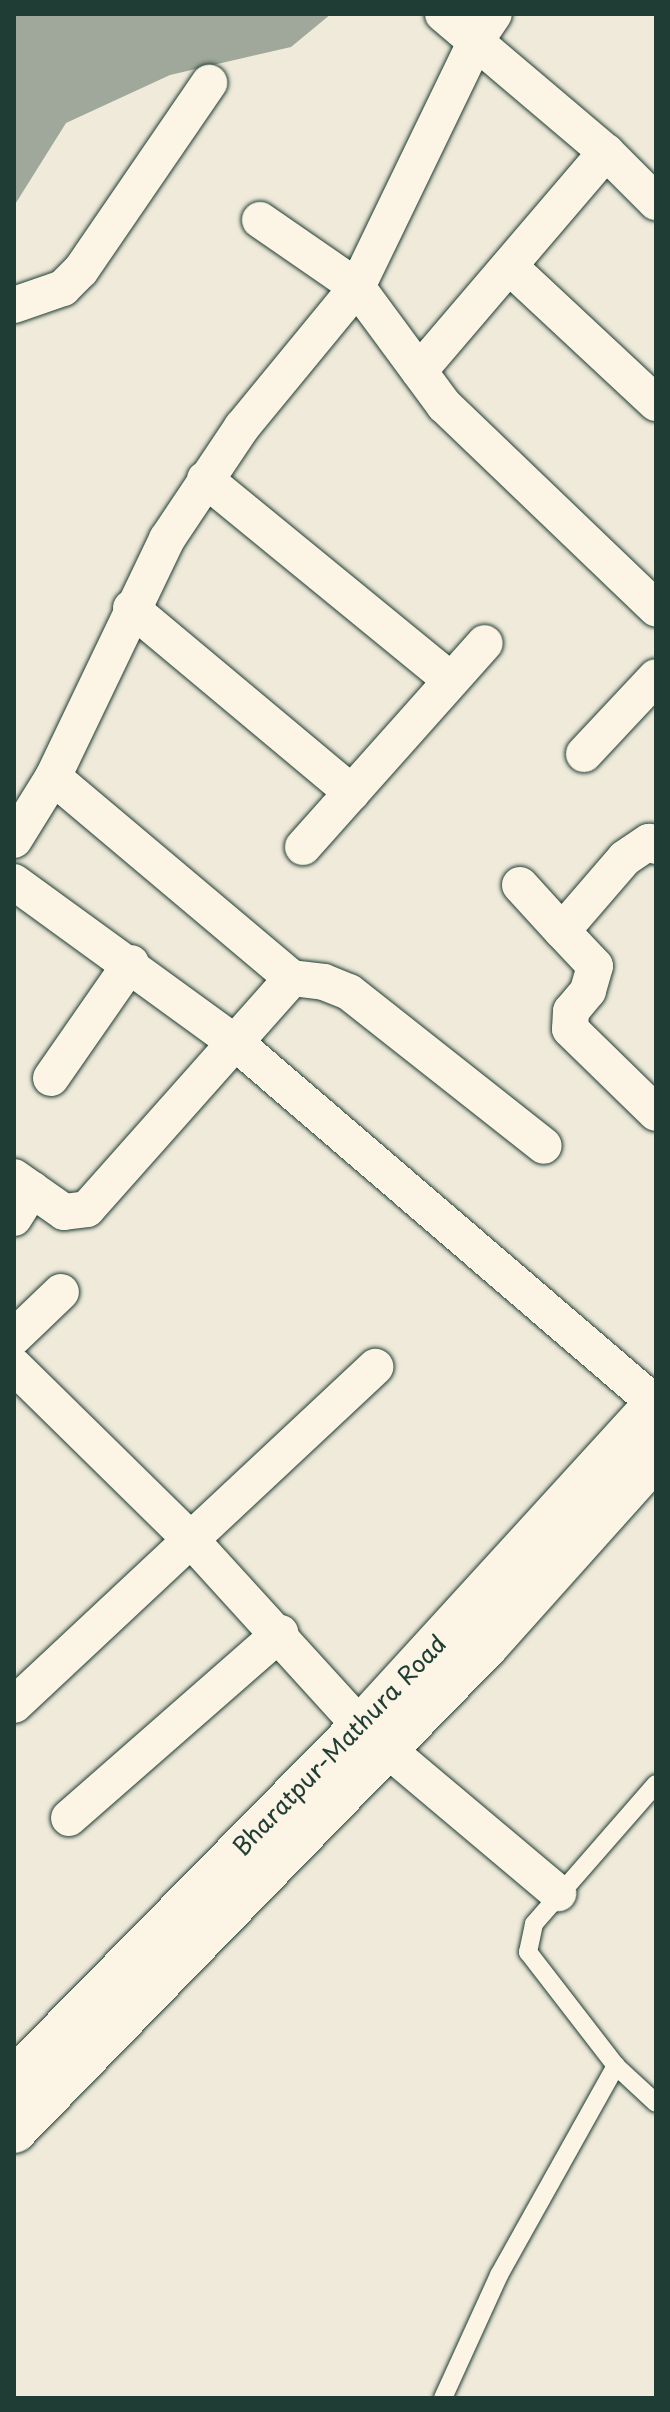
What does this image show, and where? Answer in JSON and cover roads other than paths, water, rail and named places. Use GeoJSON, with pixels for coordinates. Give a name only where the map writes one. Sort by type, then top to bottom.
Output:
{"type":"FeatureCollection","features":[{"type":"Feature","properties":{"kind":"highway","name":"Bharatpur-Mathura Road"},"geometry":{"type":"LineString","coordinates":[[475,1630],[656,1404]]}},
{"type":"Feature","properties":{"kind":"highway","name":"Bharatpur-Mathura Road"},"geometry":{"type":"LineString","coordinates":[[14,2131],[475,1630],[656,1456]]}},
{"type":"Feature","properties":{"kind":"highway","name":"Bharatpur-Mathura Road"},"geometry":{"type":"LineString","coordinates":[[14,2080],[374,1738]]}},
{"type":"Feature","properties":{"kind":"street"},"geometry":{"type":"LineString","coordinates":[[443,14],[486,26],[656,202]]}},
{"type":"Feature","properties":{"kind":"street"},"geometry":{"type":"LineString","coordinates":[[14,840],[53,777],[131,608],[205,479],[357,287],[486,26]]}},
{"type":"Feature","properties":{"kind":"street"},"geometry":{"type":"LineString","coordinates":[[14,305],[63,288],[81,270],[209,83]]}},
{"type":"Feature","properties":{"kind":"street"},"geometry":{"type":"LineString","coordinates":[[419,371],[606,152]]}},
{"type":"Feature","properties":{"kind":"street"},"geometry":{"type":"LineString","coordinates":[[260,220],[357,287],[444,405],[656,608]]}},
{"type":"Feature","properties":{"kind":"street"},"geometry":{"type":"LineString","coordinates":[[509,266],[656,403]]}},
{"type":"Feature","properties":{"kind":"street"},"geometry":{"type":"LineString","coordinates":[[205,479],[449,679]]}},
{"type":"Feature","properties":{"kind":"street"},"geometry":{"type":"LineString","coordinates":[[131,608],[352,793]]}},
{"type":"Feature","properties":{"kind":"street"},"geometry":{"type":"LineString","coordinates":[[303,847],[449,679],[485,643]]}},
{"type":"Feature","properties":{"kind":"street"},"geometry":{"type":"LineString","coordinates":[[584,754],[656,677]]}},
{"type":"Feature","properties":{"kind":"street"},"geometry":{"type":"LineString","coordinates":[[53,777],[292,978],[324,982],[349,992],[544,1146]]}},
{"type":"Feature","properties":{"kind":"street"},"geometry":{"type":"LineString","coordinates":[[562,931],[625,858],[649,842],[656,846]]}},
{"type":"Feature","properties":{"kind":"street"},"geometry":{"type":"LineString","coordinates":[[14,882],[131,963],[237,1044],[656,1404]]}},
{"type":"Feature","properties":{"kind":"street"},"geometry":{"type":"LineString","coordinates":[[520,885],[595,966],[588,991],[571,1011],[570,1029],[656,1113]]}},
{"type":"Feature","properties":{"kind":"street"},"geometry":{"type":"LineString","coordinates":[[51,1078],[131,963]]}},
{"type":"Feature","properties":{"kind":"street"},"geometry":{"type":"LineString","coordinates":[[20,1195],[64,1212],[87,1209],[237,1044],[292,978]]}},
{"type":"Feature","properties":{"kind":"street"},"geometry":{"type":"LineString","coordinates":[[14,1337],[61,1292]]}},
{"type":"Feature","properties":{"kind":"street"},"geometry":{"type":"LineString","coordinates":[[14,1366],[192,1541],[374,1738],[558,1893]]}},
{"type":"Feature","properties":{"kind":"street"},"geometry":{"type":"LineString","coordinates":[[14,1705],[375,1367]]}},
{"type":"Feature","properties":{"kind":"street"},"geometry":{"type":"LineString","coordinates":[[69,1818],[280,1633]]}},
{"type":"Feature","properties":{"kind":"lane"},"geometry":{"type":"LineString","coordinates":[[656,1784],[534,1924],[528,1952],[616,2066],[656,2103]]}},
{"type":"Feature","properties":{"kind":"lane"},"geometry":{"type":"LineString","coordinates":[[443,2398],[499,2275],[616,2066]]}}]}
